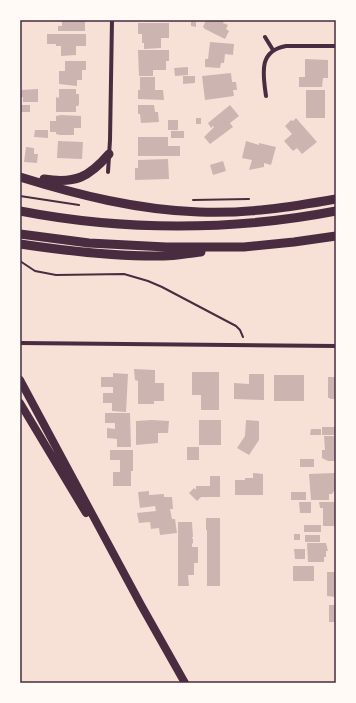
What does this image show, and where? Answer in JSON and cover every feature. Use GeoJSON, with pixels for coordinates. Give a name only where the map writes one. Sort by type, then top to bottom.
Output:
{"type":"FeatureCollection","features":[{"type":"Feature","properties":{"kind":"highway"},"geometry":{"type":"LineString","coordinates":[[20,177],[68,181],[93,171],[110,154]]}},
{"type":"Feature","properties":{"kind":"highway"},"geometry":{"type":"LineString","coordinates":[[20,177],[100,198],[144,207],[183,211],[202,212],[252,210],[301,205],[336,199]]}},
{"type":"Feature","properties":{"kind":"highway"},"geometry":{"type":"LineString","coordinates":[[20,211],[54,217],[112,223],[186,225],[260,222],[336,211]]}},
{"type":"Feature","properties":{"kind":"highway"},"geometry":{"type":"LineString","coordinates":[[20,234],[89,243],[133,246],[244,247]]}},
{"type":"Feature","properties":{"kind":"highway"},"geometry":{"type":"LineString","coordinates":[[20,244],[90,252],[165,256],[282,244],[336,236]]}},
{"type":"Feature","properties":{"kind":"main road"},"geometry":{"type":"LineString","coordinates":[[20,380],[141,605],[185,683]]}},
{"type":"Feature","properties":{"kind":"main road"},"geometry":{"type":"LineString","coordinates":[[20,403],[141,605]]}},
{"type":"Feature","properties":{"kind":"street"},"geometry":{"type":"LineString","coordinates":[[108,172],[110,154],[112,20]]}},
{"type":"Feature","properties":{"kind":"street"},"geometry":{"type":"LineString","coordinates":[[265,37],[273,50]]}},
{"type":"Feature","properties":{"kind":"street"},"geometry":{"type":"LineString","coordinates":[[266,96],[264,64],[267,57],[273,50],[278,47],[286,46],[336,46]]}},
{"type":"Feature","properties":{"kind":"street"},"geometry":{"type":"LineString","coordinates":[[20,343],[336,346]]}},
{"type":"Feature","properties":{"kind":"path"},"geometry":{"type":"LineString","coordinates":[[20,196],[81,206],[82,200]]}},
{"type":"Feature","properties":{"kind":"path"},"geometry":{"type":"LineString","coordinates":[[192,200],[256,199]]}},
{"type":"Feature","properties":{"kind":"path"},"geometry":{"type":"LineString","coordinates":[[20,261],[35,271],[56,275],[124,274],[148,281],[236,326],[240,330],[245,346]]}},
{"type":"Feature","properties":{"kind":"building"},"geometry":{"type":"Polygon","coordinates":[[[62,20],[85,20],[85,31],[58,31],[58,26],[62,26],[62,20]]]}},
{"type":"Feature","properties":{"kind":"building"},"geometry":{"type":"Polygon","coordinates":[[[182,20],[194,20],[194,22],[196,22],[196,27],[191,26],[191,21],[182,20]]]}},
{"type":"Feature","properties":{"kind":"building"},"geometry":{"type":"Polygon","coordinates":[[[206,20],[225,20],[223,23],[228,25],[226,29],[229,31],[225,39],[203,27],[206,20]]]}},
{"type":"Feature","properties":{"kind":"building"},"geometry":{"type":"Polygon","coordinates":[[[138,23],[169,23],[169,38],[161,38],[161,48],[144,49],[142,34],[138,34],[138,23]]]}},
{"type":"Feature","properties":{"kind":"building"},"geometry":{"type":"Polygon","coordinates":[[[47,34],[86,34],[86,46],[76,46],[76,55],[61,56],[61,46],[56,46],[56,44],[47,44],[47,34]]]}},
{"type":"Feature","properties":{"kind":"building"},"geometry":{"type":"Polygon","coordinates":[[[210,42],[234,44],[233,55],[225,54],[224,63],[221,63],[220,68],[205,67],[205,59],[208,59],[210,42]]]}},
{"type":"Feature","properties":{"kind":"building"},"geometry":{"type":"Polygon","coordinates":[[[138,50],[169,50],[169,61],[166,61],[166,70],[153,70],[153,76],[139,76],[138,50]]]}},
{"type":"Feature","properties":{"kind":"building"},"geometry":{"type":"Polygon","coordinates":[[[305,59],[328,60],[328,78],[323,78],[322,87],[299,87],[299,77],[305,77],[305,59]]]}},
{"type":"Feature","properties":{"kind":"building"},"geometry":{"type":"Polygon","coordinates":[[[65,61],[86,61],[86,70],[82,70],[82,80],[77,80],[77,86],[59,84],[59,71],[65,71],[65,61]]]}},
{"type":"Feature","properties":{"kind":"building"},"geometry":{"type":"Polygon","coordinates":[[[188,67],[188,75],[175,76],[174,68],[188,67]]]}},
{"type":"Feature","properties":{"kind":"building"},"geometry":{"type":"Polygon","coordinates":[[[231,73],[232,82],[236,82],[237,90],[233,90],[234,96],[205,100],[202,76],[231,73]]]}},
{"type":"Feature","properties":{"kind":"building"},"geometry":{"type":"Polygon","coordinates":[[[183,76],[195,76],[195,83],[183,84],[183,76]]]}},
{"type":"Feature","properties":{"kind":"building"},"geometry":{"type":"Polygon","coordinates":[[[140,77],[155,77],[155,90],[163,90],[164,100],[138,99],[140,77]]]}},
{"type":"Feature","properties":{"kind":"building"},"geometry":{"type":"Polygon","coordinates":[[[38,89],[38,102],[23,102],[23,97],[20,97],[20,90],[38,89]]]}},
{"type":"Feature","properties":{"kind":"building"},"geometry":{"type":"Polygon","coordinates":[[[59,89],[76,89],[76,94],[79,94],[79,104],[76,106],[76,112],[56,112],[56,97],[59,98],[59,89]]]}},
{"type":"Feature","properties":{"kind":"building"},"geometry":{"type":"Polygon","coordinates":[[[306,90],[325,90],[325,118],[306,118],[306,90]]]}},
{"type":"Feature","properties":{"kind":"building"},"geometry":{"type":"Polygon","coordinates":[[[20,105],[30,105],[30,112],[20,112],[20,105]]]}},
{"type":"Feature","properties":{"kind":"building"},"geometry":{"type":"Polygon","coordinates":[[[138,105],[154,105],[155,112],[158,112],[159,122],[141,123],[140,114],[138,114],[138,105]]]}},
{"type":"Feature","properties":{"kind":"building"},"geometry":{"type":"Polygon","coordinates":[[[230,105],[239,116],[230,123],[233,127],[210,144],[204,137],[214,127],[213,126],[211,128],[208,123],[230,105]]]}},
{"type":"Feature","properties":{"kind":"building"},"geometry":{"type":"Polygon","coordinates":[[[56,116],[81,116],[81,128],[74,128],[74,135],[60,135],[56,134],[56,132],[50,132],[50,121],[56,121],[56,116]]]}},
{"type":"Feature","properties":{"kind":"building"},"geometry":{"type":"Polygon","coordinates":[[[196,118],[201,118],[201,124],[196,124],[196,118]]]}},
{"type":"Feature","properties":{"kind":"building"},"geometry":{"type":"Polygon","coordinates":[[[296,118],[317,142],[302,154],[297,148],[293,151],[284,141],[292,134],[285,126],[291,120],[293,121],[296,118]]]}},
{"type":"Feature","properties":{"kind":"building"},"geometry":{"type":"Polygon","coordinates":[[[168,120],[178,120],[178,130],[168,130],[168,120]]]}},
{"type":"Feature","properties":{"kind":"building"},"geometry":{"type":"Polygon","coordinates":[[[35,130],[48,130],[48,138],[34,137],[35,130]]]}},
{"type":"Feature","properties":{"kind":"building"},"geometry":{"type":"Polygon","coordinates":[[[171,131],[184,131],[184,138],[171,138],[171,131]]]}},
{"type":"Feature","properties":{"kind":"building"},"geometry":{"type":"Polygon","coordinates":[[[138,137],[168,137],[168,146],[180,146],[180,156],[138,156],[138,137]]]}},
{"type":"Feature","properties":{"kind":"building"},"geometry":{"type":"Polygon","coordinates":[[[58,141],[83,142],[82,159],[57,158],[58,141]]]}},
{"type":"Feature","properties":{"kind":"building"},"geometry":{"type":"Polygon","coordinates":[[[246,141],[259,145],[259,143],[276,147],[271,165],[264,163],[264,167],[249,170],[252,160],[242,158],[246,141]]]}},
{"type":"Feature","properties":{"kind":"building"},"geometry":{"type":"Polygon","coordinates":[[[26,147],[34,148],[34,154],[38,154],[37,163],[24,162],[26,147]]]}},
{"type":"Feature","properties":{"kind":"building"},"geometry":{"type":"Polygon","coordinates":[[[168,159],[169,179],[135,180],[135,168],[138,168],[138,160],[168,159]]]}},
{"type":"Feature","properties":{"kind":"building"},"geometry":{"type":"Polygon","coordinates":[[[223,161],[226,171],[213,175],[210,165],[223,161]]]}},
{"type":"Feature","properties":{"kind":"building"},"geometry":{"type":"Polygon","coordinates":[[[134,369],[155,370],[155,383],[164,383],[164,401],[154,401],[154,404],[138,404],[138,381],[135,380],[134,369]]]}},
{"type":"Feature","properties":{"kind":"building"},"geometry":{"type":"Polygon","coordinates":[[[192,372],[219,372],[219,410],[201,410],[201,395],[192,395],[192,372]]]}},
{"type":"Feature","properties":{"kind":"building"},"geometry":{"type":"Polygon","coordinates":[[[113,373],[128,374],[126,412],[112,411],[112,403],[103,403],[103,393],[113,393],[113,387],[101,387],[101,377],[113,377],[113,373]]]}},
{"type":"Feature","properties":{"kind":"building"},"geometry":{"type":"Polygon","coordinates":[[[249,374],[264,374],[264,400],[234,399],[234,383],[249,384],[249,374]]]}},
{"type":"Feature","properties":{"kind":"building"},"geometry":{"type":"Polygon","coordinates":[[[274,375],[304,375],[304,401],[274,401],[274,375]]]}},
{"type":"Feature","properties":{"kind":"building"},"geometry":{"type":"Polygon","coordinates":[[[328,377],[336,377],[336,399],[328,398],[328,377]]]}},
{"type":"Feature","properties":{"kind":"building"},"geometry":{"type":"Polygon","coordinates":[[[105,413],[130,413],[131,447],[117,447],[117,439],[107,438],[107,428],[115,429],[115,423],[105,423],[105,413]]]}},
{"type":"Feature","properties":{"kind":"building"},"geometry":{"type":"Polygon","coordinates":[[[199,420],[221,420],[221,445],[199,445],[199,420]]]}},
{"type":"Feature","properties":{"kind":"building"},"geometry":{"type":"Polygon","coordinates":[[[246,420],[259,421],[259,440],[249,455],[237,448],[245,436],[246,420]]]}},
{"type":"Feature","properties":{"kind":"building"},"geometry":{"type":"Polygon","coordinates":[[[136,421],[169,421],[168,433],[158,433],[158,443],[136,445],[136,421]]]}},
{"type":"Feature","properties":{"kind":"building"},"geometry":{"type":"Polygon","coordinates":[[[322,427],[336,427],[336,435],[322,435],[322,427]]]}},
{"type":"Feature","properties":{"kind":"building"},"geometry":{"type":"Polygon","coordinates":[[[311,429],[321,429],[321,435],[310,435],[311,429]]]}},
{"type":"Feature","properties":{"kind":"building"},"geometry":{"type":"Polygon","coordinates":[[[324,436],[336,436],[336,461],[328,461],[322,458],[322,450],[325,450],[324,436]]]}},
{"type":"Feature","properties":{"kind":"building"},"geometry":{"type":"Polygon","coordinates":[[[187,447],[199,447],[199,460],[187,460],[187,447]]]}},
{"type":"Feature","properties":{"kind":"building"},"geometry":{"type":"Polygon","coordinates":[[[110,450],[133,450],[131,486],[113,486],[113,472],[120,472],[120,460],[110,460],[110,450]]]}},
{"type":"Feature","properties":{"kind":"building"},"geometry":{"type":"Polygon","coordinates":[[[300,459],[314,459],[314,467],[300,467],[300,459]]]}},
{"type":"Feature","properties":{"kind":"building"},"geometry":{"type":"Polygon","coordinates":[[[253,473],[263,474],[263,495],[235,495],[235,480],[253,478],[253,473]]]}},
{"type":"Feature","properties":{"kind":"building"},"geometry":{"type":"Polygon","coordinates":[[[335,473],[335,490],[332,494],[329,494],[329,500],[311,500],[309,474],[335,473]]]}},
{"type":"Feature","properties":{"kind":"building"},"geometry":{"type":"Polygon","coordinates":[[[210,476],[220,476],[220,497],[201,497],[197,501],[189,493],[194,488],[196,490],[196,486],[210,486],[210,476]]]}},
{"type":"Feature","properties":{"kind":"building"},"geometry":{"type":"Polygon","coordinates":[[[149,491],[149,495],[164,494],[164,497],[172,497],[173,509],[170,509],[172,519],[175,519],[177,533],[160,535],[159,528],[151,529],[150,522],[139,523],[137,513],[156,511],[155,506],[140,508],[138,492],[149,491]]]}},
{"type":"Feature","properties":{"kind":"building"},"geometry":{"type":"Polygon","coordinates":[[[291,492],[306,492],[306,500],[291,500],[291,492]]]}},
{"type":"Feature","properties":{"kind":"building"},"geometry":{"type":"Polygon","coordinates":[[[299,502],[311,502],[311,513],[300,513],[299,502]]]}},
{"type":"Feature","properties":{"kind":"building"},"geometry":{"type":"Polygon","coordinates":[[[319,502],[336,502],[336,526],[323,526],[323,508],[320,508],[319,502]]]}},
{"type":"Feature","properties":{"kind":"building"},"geometry":{"type":"Polygon","coordinates":[[[206,518],[220,518],[220,586],[207,586],[206,518]]]}},
{"type":"Feature","properties":{"kind":"building"},"geometry":{"type":"Polygon","coordinates":[[[178,522],[192,522],[192,547],[198,547],[198,563],[194,563],[194,575],[188,575],[189,586],[178,586],[178,522]]]}},
{"type":"Feature","properties":{"kind":"building"},"geometry":{"type":"Polygon","coordinates":[[[304,525],[321,525],[321,532],[304,532],[304,525]]]}},
{"type":"Feature","properties":{"kind":"building"},"geometry":{"type":"Polygon","coordinates":[[[294,534],[300,534],[300,540],[294,540],[294,534]]]}},
{"type":"Feature","properties":{"kind":"building"},"geometry":{"type":"Polygon","coordinates":[[[305,535],[320,535],[320,542],[305,542],[305,535]]]}},
{"type":"Feature","properties":{"kind":"building"},"geometry":{"type":"Polygon","coordinates":[[[307,543],[326,543],[328,551],[326,551],[324,562],[308,562],[307,543]]]}},
{"type":"Feature","properties":{"kind":"building"},"geometry":{"type":"Polygon","coordinates":[[[294,549],[305,549],[305,559],[295,559],[294,549]]]}},
{"type":"Feature","properties":{"kind":"building"},"geometry":{"type":"Polygon","coordinates":[[[293,566],[314,566],[314,581],[293,581],[293,566]]]}},
{"type":"Feature","properties":{"kind":"building"},"geometry":{"type":"Polygon","coordinates":[[[327,572],[336,572],[336,597],[327,596],[327,572]]]}},
{"type":"Feature","properties":{"kind":"building"},"geometry":{"type":"Polygon","coordinates":[[[329,605],[336,605],[336,622],[329,622],[329,605]]]}}]}
